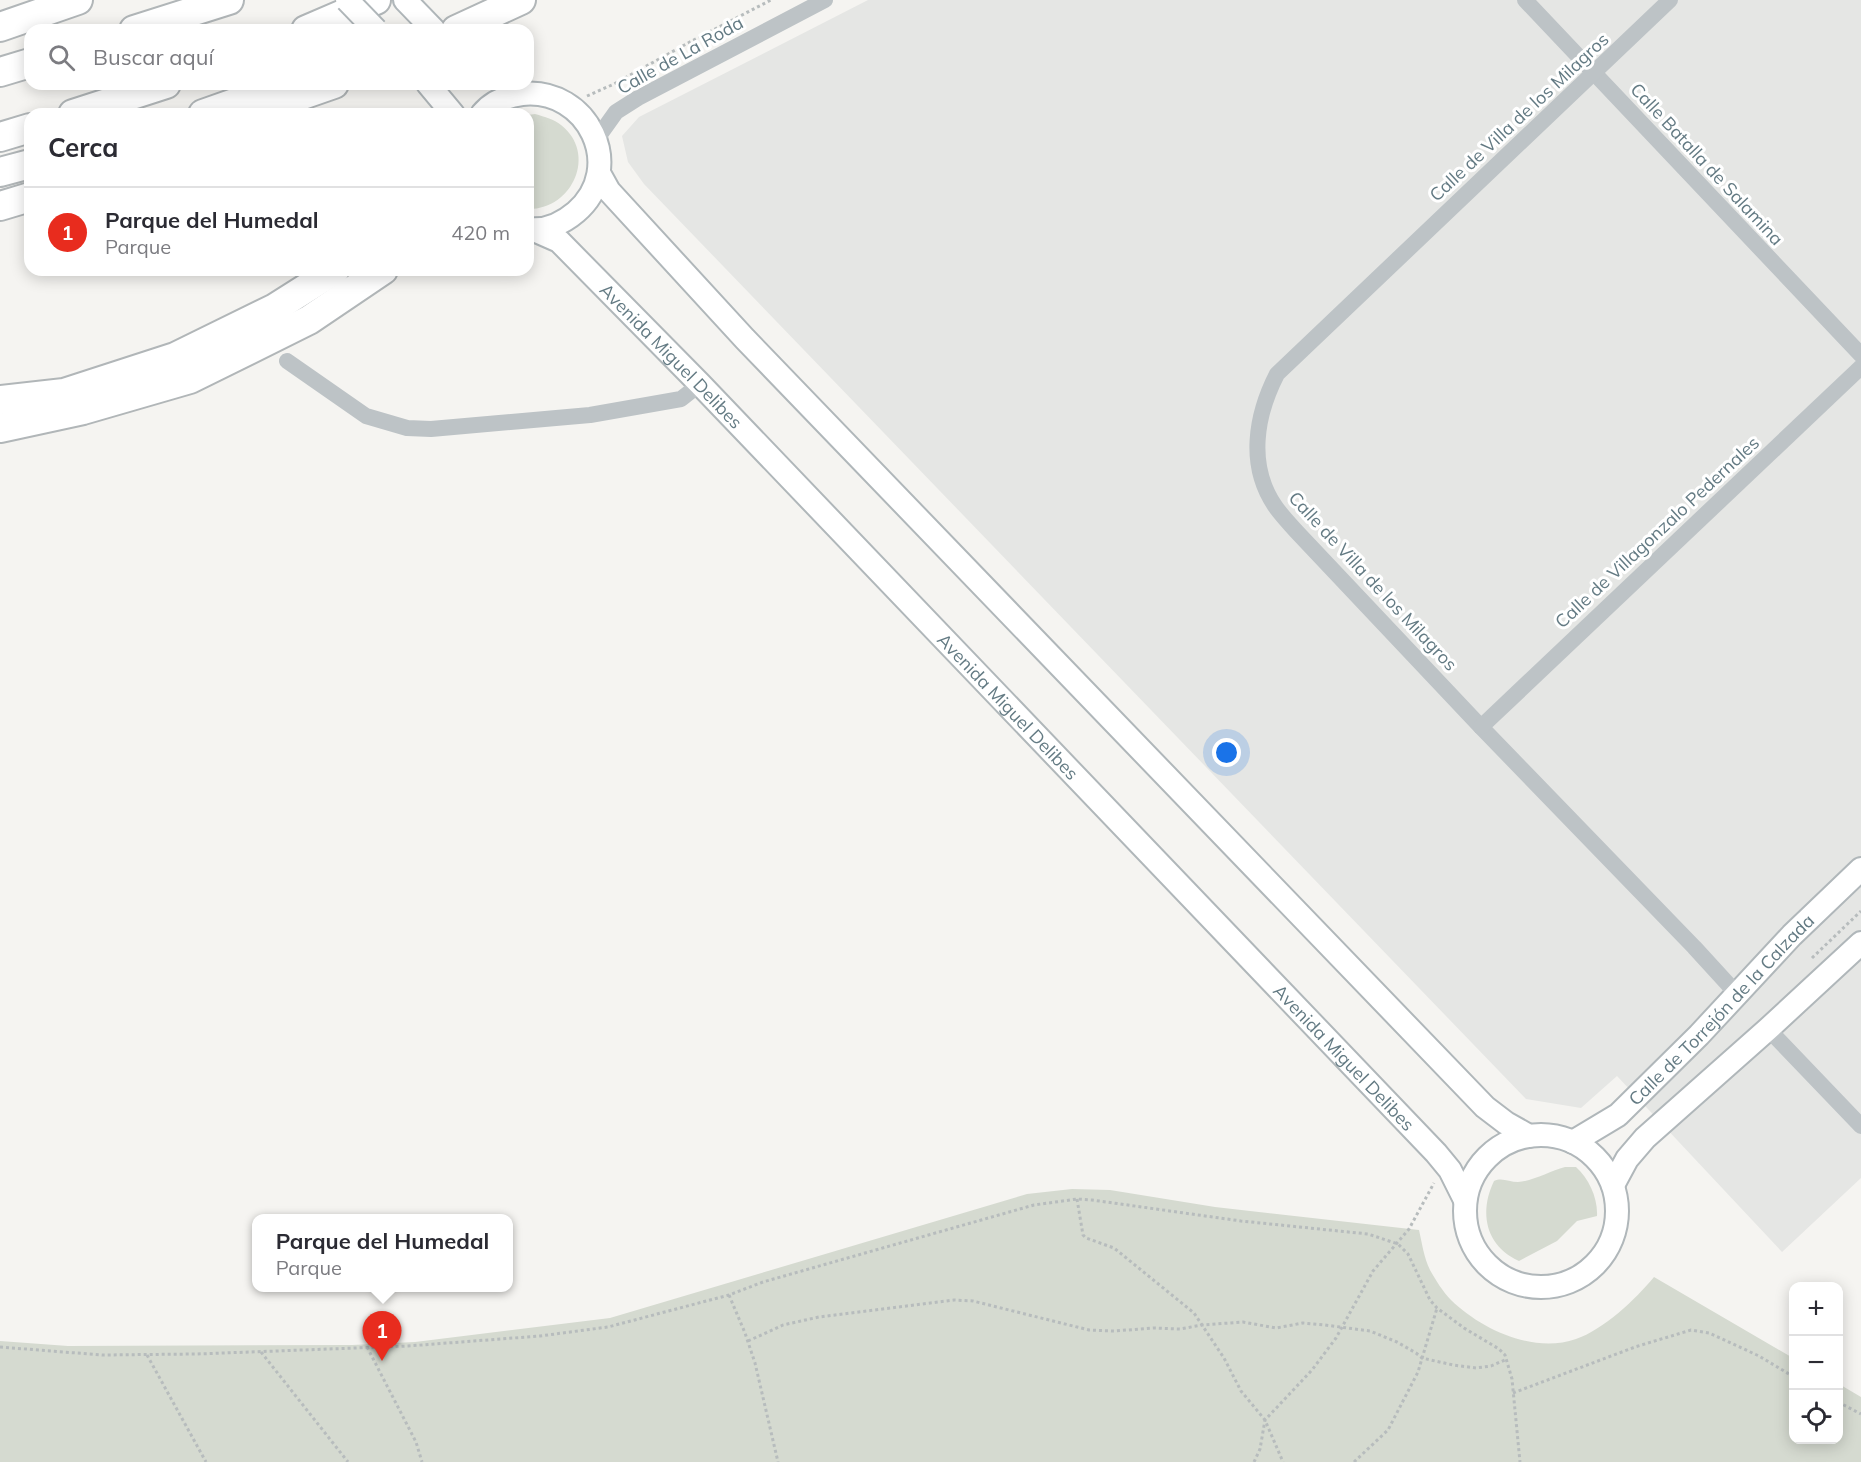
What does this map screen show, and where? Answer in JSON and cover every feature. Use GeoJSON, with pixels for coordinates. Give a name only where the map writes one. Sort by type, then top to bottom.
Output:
{"type":"FeatureCollection","features":[{"type":"Feature","properties":{"kind":"highway"},"geometry":{"type":"LineString","coordinates":[[0,27],[78,0]]}},
{"type":"Feature","properties":{"kind":"highway"},"geometry":{"type":"LineString","coordinates":[[153,24],[229,0]]}},
{"type":"Feature","properties":{"kind":"highway"},"geometry":{"type":"LineString","coordinates":[[320,24],[376,0]]}},
{"type":"Feature","properties":{"kind":"highway"},"geometry":{"type":"LineString","coordinates":[[458,24],[513,4]]}},
{"type":"Feature","properties":{"kind":"highway"},"geometry":{"type":"LineString","coordinates":[[469,24],[513,4]]}},
{"type":"Feature","properties":{"kind":"highway"},"geometry":{"type":"LineString","coordinates":[[0,72],[24,65]]}},
{"type":"Feature","properties":{"kind":"highway"},"geometry":{"type":"LineString","coordinates":[[92,108],[147,90]]}},
{"type":"Feature","properties":{"kind":"highway"},"geometry":{"type":"LineString","coordinates":[[220,108],[271,90]]}},
{"type":"Feature","properties":{"kind":"highway"},"geometry":{"type":"LineString","coordinates":[[266,108],[317,90]]}},
{"type":"Feature","properties":{"kind":"highway"},"geometry":{"type":"LineString","coordinates":[[0,137],[24,130]]}},
{"type":"Feature","properties":{"kind":"highway"},"geometry":{"type":"LineString","coordinates":[[0,172],[24,166]]}},
{"type":"Feature","properties":{"kind":"highway"},"geometry":{"type":"LineString","coordinates":[[0,192],[24,185]]}},
{"type":"Feature","properties":{"kind":"highway"},"geometry":{"type":"LineString","coordinates":[[0,206],[24,199]]}},
{"type":"Feature","properties":{"kind":"highway"},"geometry":{"type":"LineString","coordinates":[[0,400],[64,393],[175,357],[275,308],[326,276]]}},
{"type":"Feature","properties":{"kind":"highway"},"geometry":{"type":"LineString","coordinates":[[0,428],[83,410],[190,379],[309,320],[374,276]]}},
{"type":"Feature","properties":{"kind":"main road"},"geometry":{"type":"LineString","coordinates":[[347,0],[370,24]]}},
{"type":"Feature","properties":{"kind":"main road"},"geometry":{"type":"LineString","coordinates":[[405,0],[428,24]]}},
{"type":"Feature","properties":{"kind":"main road"},"geometry":{"type":"LineString","coordinates":[[434,90],[448,108]]}},
{"type":"Feature","properties":{"kind":"main road"},"geometry":{"type":"LineString","coordinates":[[502,90],[513,95]]}},
{"type":"Feature","properties":{"kind":"main road"},"geometry":{"type":"LineString","coordinates":[[489,108],[498,101],[513,95],[534,93],[554,97],[573,107],[587,122],[596,140],[600,157],[599,174],[593,191],[583,206],[569,219],[552,227],[534,229]]}},
{"type":"Feature","properties":{"kind":"main road"},"geometry":{"type":"LineString","coordinates":[[599,174],[609,191],[753,347],[1485,1107],[1506,1123],[1529,1136]]}},
{"type":"Feature","properties":{"kind":"main road","name":"Avenida Miguel Delibes"},"geometry":{"type":"LineString","coordinates":[[534,230],[559,241],[700,384],[1436,1153],[1450,1170],[1465,1200]]}},
{"type":"Feature","properties":{"kind":"main road","name":"Calle de Torrejón de la Calzada"},"geometry":{"type":"LineString","coordinates":[[1573,1142],[1618,1116],[1699,1035],[1792,935],[1861,869]]}},
{"type":"Feature","properties":{"kind":"main road","name":"Calle de Torrejón de la Calzada"},"geometry":{"type":"LineString","coordinates":[[1612,1185],[1626,1159],[1645,1138],[1861,943]]}},
{"type":"Feature","properties":{"kind":"main road"},"geometry":{"type":"LineString","coordinates":[[1544,1135],[1573,1142],[1597,1160],[1612,1185],[1617,1210],[1614,1235],[1602,1257],[1584,1275],[1569,1282],[1536,1288],[1511,1282],[1490,1269],[1473,1249],[1465,1225],[1465,1200],[1470,1181],[1480,1164],[1510,1141],[1544,1135]]}},
{"type":"Feature","properties":{"kind":"street","name":"Calle de La Roda"},"geometry":{"type":"LineString","coordinates":[[596,140],[616,112],[638,98],[825,0]]}},
{"type":"Feature","properties":{"kind":"street","name":"Calle Batalla de Salamina"},"geometry":{"type":"LineString","coordinates":[[1525,0],[1861,355]]}},
{"type":"Feature","properties":{"kind":"street","name":"Calle de Villa de los Milagros"},"geometry":{"type":"LineString","coordinates":[[1671,0],[1277,374],[1267,394],[1256,448],[1262,478],[1274,506],[1296,531],[1737,994]]}},
{"type":"Feature","properties":{"kind":"street"},"geometry":{"type":"LineString","coordinates":[[287,361],[366,416],[407,428],[431,429],[590,415],[681,399],[700,384]]}},
{"type":"Feature","properties":{"kind":"street","name":"Calle de Villagonzalo Pedernales"},"geometry":{"type":"LineString","coordinates":[[1481,727],[1861,367]]}},
{"type":"Feature","properties":{"kind":"street"},"geometry":{"type":"LineString","coordinates":[[1768,1029],[1861,1126]]}},
{"type":"Feature","properties":{"kind":"path"},"geometry":{"type":"LineString","coordinates":[[573,107],[587,96],[614,84],[771,0]]}},
{"type":"Feature","properties":{"kind":"path"},"geometry":{"type":"LineString","coordinates":[[1812,958],[1861,911]]}},
{"type":"Feature","properties":{"kind":"path"},"geometry":{"type":"LineString","coordinates":[[1254,1462],[1260,1449],[1265,1420],[1312,1370],[1336,1338],[1373,1271],[1409,1229],[1434,1183]]}},
{"type":"Feature","properties":{"kind":"path"},"geometry":{"type":"LineString","coordinates":[[1077,1199],[1083,1235],[1086,1238],[1114,1248],[1194,1313],[1224,1358],[1241,1391],[1265,1420],[1282,1462]]}},
{"type":"Feature","properties":{"kind":"path"},"geometry":{"type":"LineString","coordinates":[[0,1347],[102,1355],[147,1355],[408,1346],[574,1332],[608,1327],[729,1295],[763,1282],[1034,1205],[1077,1199],[1241,1221],[1368,1234],[1398,1244],[1408,1254],[1430,1300],[1437,1308],[1464,1329],[1499,1349],[1507,1359],[1512,1379],[1520,1462]]}},
{"type":"Feature","properties":{"kind":"path"},"geometry":{"type":"LineString","coordinates":[[729,1295],[756,1364],[778,1462]]}},
{"type":"Feature","properties":{"kind":"path"},"geometry":{"type":"LineString","coordinates":[[748,1341],[783,1325],[819,1317],[954,1300],[973,1301],[1089,1330],[1180,1329],[1243,1322],[1276,1328],[1303,1323],[1370,1331],[1397,1342],[1422,1358],[1476,1368],[1491,1366],[1507,1359]]}},
{"type":"Feature","properties":{"kind":"path"},"geometry":{"type":"LineString","coordinates":[[1354,1462],[1388,1430],[1418,1372],[1437,1308]]}},
{"type":"Feature","properties":{"kind":"path"},"geometry":{"type":"LineString","coordinates":[[1513,1393],[1635,1347],[1691,1330],[1709,1333],[1759,1356],[1789,1374]]}},
{"type":"Feature","properties":{"kind":"path"},"geometry":{"type":"LineString","coordinates":[[367,1347],[416,1442],[422,1462]]}},
{"type":"Feature","properties":{"kind":"path"},"geometry":{"type":"LineString","coordinates":[[261,1352],[348,1462]]}},
{"type":"Feature","properties":{"kind":"path"},"geometry":{"type":"LineString","coordinates":[[147,1355],[206,1462]]}},
{"type":"Feature","properties":{"kind":"path"},"geometry":{"type":"LineString","coordinates":[[1843,1404],[1861,1414]]}},
{"type":"Feature","properties":{"kind":"shaded area"},"geometry":{"type":"Polygon","coordinates":[[[868,0],[1861,0],[1861,1178],[1782,1252],[1617,1076],[1581,1108],[1526,1099],[644,184],[628,162],[622,136],[639,117],[868,0]]]}},
{"type":"Feature","properties":{"kind":"shaded area"},"geometry":{"type":"Polygon","coordinates":[[[534,114],[558,123],[572,137],[578,150],[578,165],[575,178],[568,191],[544,207],[534,208],[534,114]]]}},
{"type":"Feature","properties":{"kind":"shaded area"},"geometry":{"type":"Polygon","coordinates":[[[1565,1167],[1576,1167],[1585,1177],[1592,1189],[1597,1216],[1577,1221],[1557,1241],[1519,1261],[1508,1255],[1499,1247],[1488,1227],[1487,1204],[1494,1181],[1500,1179],[1524,1181],[1565,1167]]]}},
{"type":"Feature","properties":{"kind":"shaded area"},"geometry":{"type":"Polygon","coordinates":[[[1072,1189],[1110,1190],[1215,1207],[1419,1230],[1430,1270],[1451,1300],[1463,1311],[1492,1329],[1525,1341],[1560,1343],[1586,1335],[1618,1313],[1654,1277],[1789,1356],[1789,1444],[1843,1444],[1843,1386],[1861,1397],[1861,1462],[0,1462],[0,1341],[68,1346],[352,1345],[415,1342],[610,1318],[1027,1194],[1072,1189]]]}},
{"type":"Feature","properties":{"kind":"place","name":"Parque del Humedal"},"geometry":{"type":"Point","coordinates":[382,1361]}}]}
